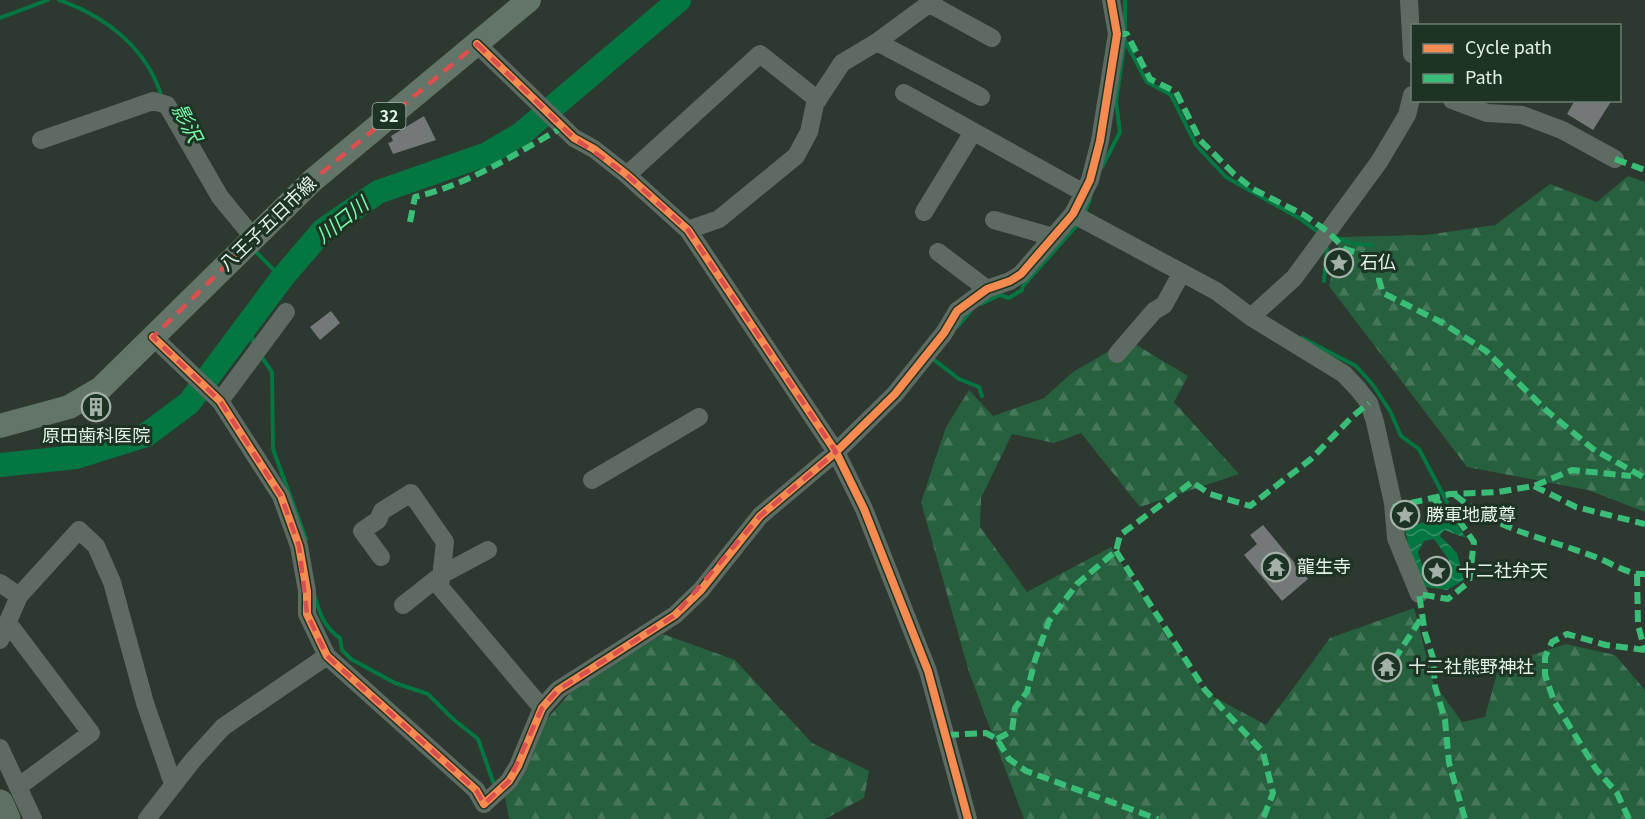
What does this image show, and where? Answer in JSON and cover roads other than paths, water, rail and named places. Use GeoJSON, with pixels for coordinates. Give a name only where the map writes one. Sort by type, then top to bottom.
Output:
{"type":"FeatureCollection","features":[{"type":"Feature","properties":{"kind":"highway"},"geometry":{"type":"LineString","coordinates":[[8,819],[9,795]]}},
{"type":"Feature","properties":{"kind":"main road","name":"八王子五日市線"},"geometry":{"type":"LineString","coordinates":[[0,426],[57,411],[83,401],[113,377],[313,180],[529,0]]}},
{"type":"Feature","properties":{"kind":"street"},"geometry":{"type":"LineString","coordinates":[[153,337],[217,398],[281,496],[299,546],[307,591],[308,614],[327,656],[476,790],[484,804],[509,781],[518,766],[542,708],[558,690],[675,615],[701,590],[760,516],[836,452],[895,394],[944,333],[957,311],[987,289],[1010,281],[1021,274],[1053,237],[1079,217],[1100,141],[1117,34],[1112,0]]}},
{"type":"Feature","properties":{"kind":"street"},"geometry":{"type":"LineString","coordinates":[[1409,0],[1411,27]]}},
{"type":"Feature","properties":{"kind":"street"},"geometry":{"type":"LineString","coordinates":[[688,230],[719,219],[796,156],[809,132],[818,100],[842,63],[877,42],[932,2],[992,38]]}},
{"type":"Feature","properties":{"kind":"street"},"geometry":{"type":"LineString","coordinates":[[877,42],[981,97]]}},
{"type":"Feature","properties":{"kind":"street"},"geometry":{"type":"LineString","coordinates":[[477,44],[563,127],[627,175],[688,230],[836,452],[864,509],[928,670],[968,819]]}},
{"type":"Feature","properties":{"kind":"street"},"geometry":{"type":"LineString","coordinates":[[627,175],[760,54],[818,100]]}},
{"type":"Feature","properties":{"kind":"street"},"geometry":{"type":"LineString","coordinates":[[937,112],[953,82]]}},
{"type":"Feature","properties":{"kind":"street"},"geometry":{"type":"LineString","coordinates":[[903,93],[1084,193]]}},
{"type":"Feature","properties":{"kind":"street"},"geometry":{"type":"LineString","coordinates":[[1251,317],[1294,278],[1379,162],[1407,115],[1411,102]]}},
{"type":"Feature","properties":{"kind":"street"},"geometry":{"type":"LineString","coordinates":[[1458,102],[1487,112],[1522,115],[1562,130],[1615,159]]}},
{"type":"Feature","properties":{"kind":"street"},"geometry":{"type":"LineString","coordinates":[[41,140],[160,103],[248,242]]}},
{"type":"Feature","properties":{"kind":"street"},"geometry":{"type":"LineString","coordinates":[[924,212],[973,132]]}},
{"type":"Feature","properties":{"kind":"street"},"geometry":{"type":"LineString","coordinates":[[1079,217],[1216,291],[1251,317],[1344,374],[1369,403],[1385,460],[1396,538],[1419,594]]}},
{"type":"Feature","properties":{"kind":"street"},"geometry":{"type":"LineString","coordinates":[[994,220],[1053,237]]}},
{"type":"Feature","properties":{"kind":"street"},"geometry":{"type":"LineString","coordinates":[[938,252],[987,289]]}},
{"type":"Feature","properties":{"kind":"street"},"geometry":{"type":"LineString","coordinates":[[1117,354],[1154,311],[1164,305],[1181,274]]}},
{"type":"Feature","properties":{"kind":"street"},"geometry":{"type":"LineString","coordinates":[[217,398],[286,312]]}},
{"type":"Feature","properties":{"kind":"street"},"geometry":{"type":"LineString","coordinates":[[592,480],[699,417]]}},
{"type":"Feature","properties":{"kind":"street"},"geometry":{"type":"LineString","coordinates":[[381,557],[362,531],[378,520],[382,511],[411,493],[445,542],[440,587],[542,708]]}},
{"type":"Feature","properties":{"kind":"street"},"geometry":{"type":"LineString","coordinates":[[0,640],[19,596],[79,530],[96,546],[112,582],[145,703],[173,784]]}},
{"type":"Feature","properties":{"kind":"street"},"geometry":{"type":"LineString","coordinates":[[403,605],[441,575],[488,550]]}},
{"type":"Feature","properties":{"kind":"street"},"geometry":{"type":"LineString","coordinates":[[0,583],[19,596]]}},
{"type":"Feature","properties":{"kind":"street"},"geometry":{"type":"LineString","coordinates":[[8,623],[91,733],[9,795]]}},
{"type":"Feature","properties":{"kind":"street"},"geometry":{"type":"LineString","coordinates":[[147,819],[173,784],[223,728],[327,656]]}},
{"type":"Feature","properties":{"kind":"street"},"geometry":{"type":"LineString","coordinates":[[0,748],[9,795],[33,819]]}},
{"type":"Feature","properties":{"kind":"water"},"geometry":{"type":"Polygon","coordinates":[[[1452,516],[1466,538],[1444,530],[1440,536],[1457,553],[1464,580],[1447,590],[1426,587],[1410,553],[1405,529],[1434,518],[1452,516]],[[1434,539],[1424,541],[1418,552],[1425,575],[1436,585],[1443,584],[1450,576],[1449,560],[1434,539]]]}},
{"type":"Feature","properties":{"kind":"waterway","name":"影沢"},"geometry":{"type":"LineString","coordinates":[[0,18],[48,0]]}},
{"type":"Feature","properties":{"kind":"waterway","name":"影沢"},"geometry":{"type":"LineString","coordinates":[[59,0],[93,15],[123,37],[147,64],[162,98]]}},
{"type":"Feature","properties":{"kind":"waterway","name":"川口川"},"geometry":{"type":"LineString","coordinates":[[0,465],[76,457],[146,435],[189,403],[282,278],[323,230],[378,192],[487,154],[521,134],[679,0]]}},
{"type":"Feature","properties":{"kind":"waterway"},"geometry":{"type":"LineString","coordinates":[[1125,0],[1125,32]]}},
{"type":"Feature","properties":{"kind":"waterway"},"geometry":{"type":"LineString","coordinates":[[1102,167],[1120,132],[1116,102],[1125,39]]}},
{"type":"Feature","properties":{"kind":"waterway"},"geometry":{"type":"LineString","coordinates":[[1125,41],[1147,82],[1171,95],[1196,145],[1226,177],[1299,218],[1318,232]]}},
{"type":"Feature","properties":{"kind":"waterway"},"geometry":{"type":"LineString","coordinates":[[1084,215],[1090,199]]}},
{"type":"Feature","properties":{"kind":"waterway"},"geometry":{"type":"LineString","coordinates":[[981,304],[1000,295],[1009,298],[1022,290],[1023,286],[1078,224]]}},
{"type":"Feature","properties":{"kind":"waterway"},"geometry":{"type":"LineString","coordinates":[[1335,237],[1353,244],[1372,245]]}},
{"type":"Feature","properties":{"kind":"waterway"},"geometry":{"type":"LineString","coordinates":[[1324,281],[1327,248]]}},
{"type":"Feature","properties":{"kind":"waterway","name":"影沢"},"geometry":{"type":"LineString","coordinates":[[254,250],[282,278]]}},
{"type":"Feature","properties":{"kind":"waterway"},"geometry":{"type":"LineString","coordinates":[[957,327],[970,312]]}},
{"type":"Feature","properties":{"kind":"waterway"},"geometry":{"type":"LineString","coordinates":[[248,326],[254,344]]}},
{"type":"Feature","properties":{"kind":"waterway"},"geometry":{"type":"LineString","coordinates":[[1302,338],[1356,366],[1373,385],[1390,411],[1401,436],[1419,449],[1447,502]]}},
{"type":"Feature","properties":{"kind":"waterway"},"geometry":{"type":"LineString","coordinates":[[261,356],[272,372],[273,449],[306,539]]}},
{"type":"Feature","properties":{"kind":"waterway"},"geometry":{"type":"LineString","coordinates":[[933,359],[959,379],[979,387],[982,396]]}},
{"type":"Feature","properties":{"kind":"waterway"},"geometry":{"type":"LineString","coordinates":[[315,597],[323,620],[340,638],[342,650],[351,659],[395,683],[428,694],[453,719],[478,739],[494,784]]}},
{"type":"Feature","properties":{"kind":"place","name":"石仏"},"geometry":{"type":"Point","coordinates":[1339,263]}},
{"type":"Feature","properties":{"kind":"place","name":"原田歯科医院"},"geometry":{"type":"Point","coordinates":[96,407]}},
{"type":"Feature","properties":{"kind":"place","name":"勝軍地蔵尊"},"geometry":{"type":"Point","coordinates":[1405,515]}},
{"type":"Feature","properties":{"kind":"place","name":"龍生寺"},"geometry":{"type":"Point","coordinates":[1276,567]}},
{"type":"Feature","properties":{"kind":"place","name":"十二社弁天"},"geometry":{"type":"Point","coordinates":[1437,571]}},
{"type":"Feature","properties":{"kind":"place","name":"十二社熊野神社"},"geometry":{"type":"Point","coordinates":[1387,667]}}]}
